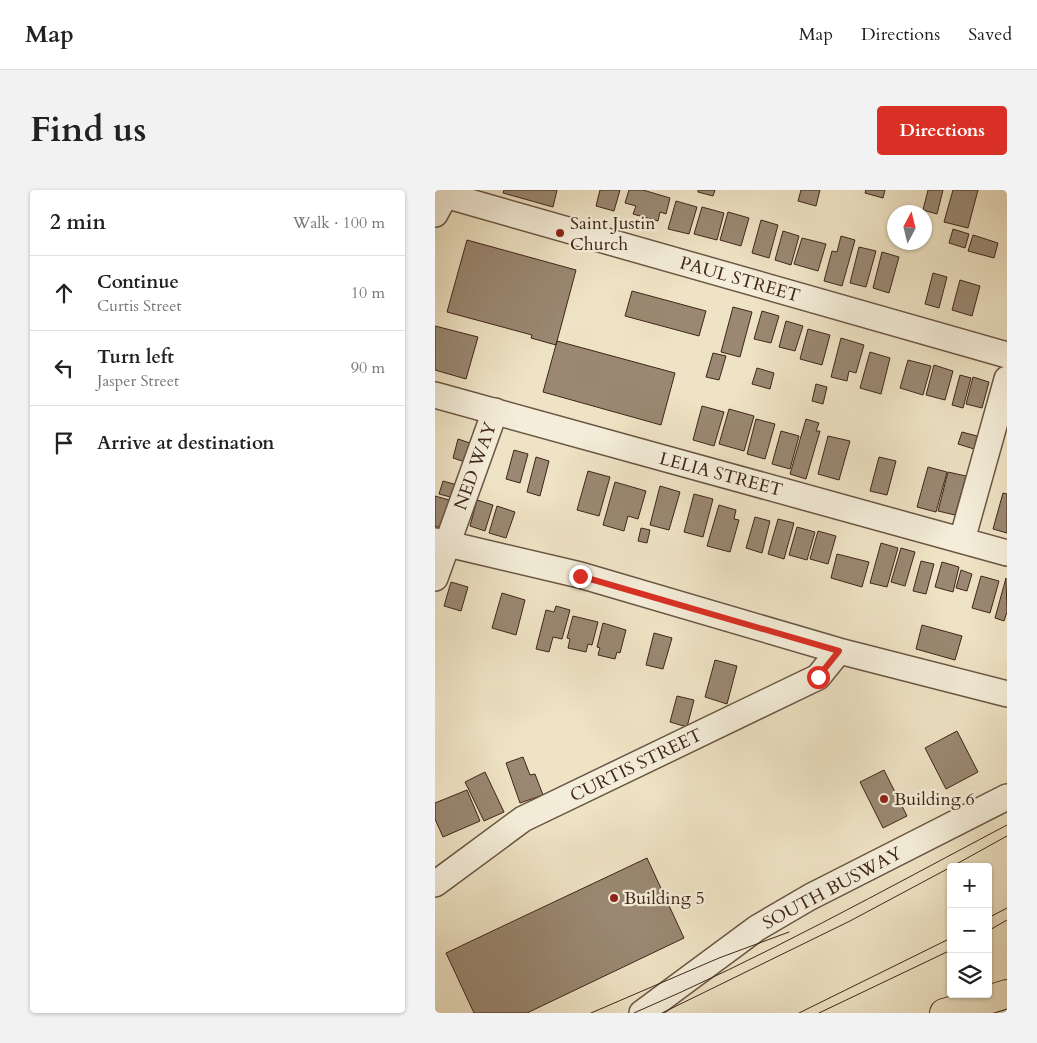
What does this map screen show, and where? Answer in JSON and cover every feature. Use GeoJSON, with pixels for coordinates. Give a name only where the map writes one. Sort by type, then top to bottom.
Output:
{"type":"FeatureCollection","features":[{"type":"Feature","properties":{"kind":"main road"},"geometry":{"type":"LineString","coordinates":[[944,1013],[1007,994]]}},
{"type":"Feature","properties":{"kind":"street","name":"PAUL STREET"},"geometry":{"type":"LineString","coordinates":[[443,200],[1007,355]]}},
{"type":"Feature","properties":{"kind":"street"},"geometry":{"type":"LineString","coordinates":[[962,540],[1007,379]]}},
{"type":"Feature","properties":{"kind":"street","name":"LELIA STREET"},"geometry":{"type":"LineString","coordinates":[[435,395],[1007,553]]}},
{"type":"Feature","properties":{"kind":"street","name":"NED WAY"},"geometry":{"type":"LineString","coordinates":[[435,578],[441,542],[495,411]]}},
{"type":"Feature","properties":{"kind":"street"},"geometry":{"type":"LineString","coordinates":[[441,542],[580,576],[839,651],[1007,694]]}},
{"type":"Feature","properties":{"kind":"street","name":"CURTIS STREET"},"geometry":{"type":"LineString","coordinates":[[435,884],[523,819],[818,677],[839,651]]}},
{"type":"Feature","properties":{"kind":"street","name":"SOUTH BUSWAY"},"geometry":{"type":"LineString","coordinates":[[643,1013],[757,928],[810,897],[1007,797]]}},
{"type":"Feature","properties":{"kind":"building"},"geometry":{"type":"Polygon","coordinates":[[[504,190],[557,190],[553,207],[503,193],[504,190]]]}},
{"type":"Feature","properties":{"kind":"building"},"geometry":{"type":"Polygon","coordinates":[[[600,190],[620,190],[614,211],[596,206],[600,190]]]}},
{"type":"Feature","properties":{"kind":"building"},"geometry":{"type":"Polygon","coordinates":[[[629,190],[643,190],[670,198],[666,214],[660,212],[658,221],[633,214],[636,206],[625,203],[629,190]]]}},
{"type":"Feature","properties":{"kind":"building"},"geometry":{"type":"Polygon","coordinates":[[[698,190],[715,190],[713,196],[698,192],[698,190]]]}},
{"type":"Feature","properties":{"kind":"building"},"geometry":{"type":"Polygon","coordinates":[[[801,190],[820,190],[816,206],[798,201],[801,190]]]}},
{"type":"Feature","properties":{"kind":"building"},"geometry":{"type":"Polygon","coordinates":[[[866,190],[885,190],[883,198],[865,193],[866,190]]]}},
{"type":"Feature","properties":{"kind":"building"},"geometry":{"type":"Polygon","coordinates":[[[928,190],[943,190],[937,214],[932,213],[932,205],[924,205],[928,190]]]}},
{"type":"Feature","properties":{"kind":"building"},"geometry":{"type":"Polygon","coordinates":[[[953,190],[978,190],[968,228],[944,222],[953,190]]]}},
{"type":"Feature","properties":{"kind":"building"},"geometry":{"type":"Polygon","coordinates":[[[676,201],[697,207],[689,234],[668,229],[676,201]]]}},
{"type":"Feature","properties":{"kind":"building"},"geometry":{"type":"Polygon","coordinates":[[[702,207],[724,213],[717,240],[694,234],[702,207]]]}},
{"type":"Feature","properties":{"kind":"building"},"geometry":{"type":"Polygon","coordinates":[[[728,212],[749,218],[741,246],[720,240],[728,212]]]}},
{"type":"Feature","properties":{"kind":"building"},"geometry":{"type":"Polygon","coordinates":[[[761,220],[778,225],[769,258],[752,253],[761,220]]]}},
{"type":"Feature","properties":{"kind":"building"},"geometry":{"type":"Polygon","coordinates":[[[953,229],[969,234],[965,248],[949,243],[953,229]]]}},
{"type":"Feature","properties":{"kind":"building"},"geometry":{"type":"Polygon","coordinates":[[[783,231],[799,236],[791,265],[775,260],[783,231]]]}},
{"type":"Feature","properties":{"kind":"building"},"geometry":{"type":"Polygon","coordinates":[[[973,235],[998,243],[994,258],[968,251],[973,235]]]}},
{"type":"Feature","properties":{"kind":"building"},"geometry":{"type":"Polygon","coordinates":[[[841,236],[855,240],[842,286],[824,281],[832,251],[837,252],[841,236]]]}},
{"type":"Feature","properties":{"kind":"building"},"geometry":{"type":"Polygon","coordinates":[[[802,238],[826,244],[818,271],[794,264],[802,238]]]}},
{"type":"Feature","properties":{"kind":"building"},"geometry":{"type":"Polygon","coordinates":[[[467,240],[576,270],[556,345],[531,338],[532,335],[447,312],[467,240]]]}},
{"type":"Feature","properties":{"kind":"building"},"geometry":{"type":"Polygon","coordinates":[[[859,247],[876,251],[866,287],[850,283],[859,247]]]}},
{"type":"Feature","properties":{"kind":"building"},"geometry":{"type":"Polygon","coordinates":[[[882,252],[899,257],[889,293],[873,288],[882,252]]]}},
{"type":"Feature","properties":{"kind":"building"},"geometry":{"type":"Polygon","coordinates":[[[933,273],[947,277],[939,308],[925,304],[933,273]]]}},
{"type":"Feature","properties":{"kind":"building"},"geometry":{"type":"Polygon","coordinates":[[[960,280],[980,286],[972,316],[952,310],[960,280]]]}},
{"type":"Feature","properties":{"kind":"building"},"geometry":{"type":"Polygon","coordinates":[[[632,291],[706,311],[699,336],[625,316],[632,291]]]}},
{"type":"Feature","properties":{"kind":"building"},"geometry":{"type":"Polygon","coordinates":[[[733,307],[752,312],[740,357],[721,352],[733,307]]]}},
{"type":"Feature","properties":{"kind":"building"},"geometry":{"type":"Polygon","coordinates":[[[762,311],[779,316],[771,343],[754,339],[762,311]]]}},
{"type":"Feature","properties":{"kind":"building"},"geometry":{"type":"Polygon","coordinates":[[[786,321],[803,326],[795,351],[779,347],[786,321]]]}},
{"type":"Feature","properties":{"kind":"building"},"geometry":{"type":"Polygon","coordinates":[[[435,326],[478,337],[466,379],[435,370],[435,326]]]}},
{"type":"Feature","properties":{"kind":"building"},"geometry":{"type":"Polygon","coordinates":[[[808,329],[830,335],[822,365],[800,359],[808,329]]]}},
{"type":"Feature","properties":{"kind":"building"},"geometry":{"type":"Polygon","coordinates":[[[841,338],[864,345],[856,373],[849,371],[847,381],[831,377],[841,338]]]}},
{"type":"Feature","properties":{"kind":"building"},"geometry":{"type":"Polygon","coordinates":[[[557,341],[675,373],[661,425],[543,392],[557,341]]]}},
{"type":"Feature","properties":{"kind":"building"},"geometry":{"type":"Polygon","coordinates":[[[870,352],[890,358],[881,394],[860,388],[870,352]]]}},
{"type":"Feature","properties":{"kind":"building"},"geometry":{"type":"Polygon","coordinates":[[[713,353],[726,356],[719,380],[706,377],[713,353]]]}},
{"type":"Feature","properties":{"kind":"building"},"geometry":{"type":"Polygon","coordinates":[[[908,360],[931,366],[923,395],[900,388],[908,360]]]}},
{"type":"Feature","properties":{"kind":"building"},"geometry":{"type":"Polygon","coordinates":[[[934,365],[953,371],[945,400],[926,395],[934,365]]]}},
{"type":"Feature","properties":{"kind":"building"},"geometry":{"type":"Polygon","coordinates":[[[757,368],[774,373],[770,389],[752,384],[757,368]]]}},
{"type":"Feature","properties":{"kind":"building"},"geometry":{"type":"Polygon","coordinates":[[[960,375],[971,378],[963,408],[952,405],[960,375]]]}},
{"type":"Feature","properties":{"kind":"building"},"geometry":{"type":"Polygon","coordinates":[[[973,377],[989,382],[982,408],[966,404],[973,377]]]}},
{"type":"Feature","properties":{"kind":"building"},"geometry":{"type":"Polygon","coordinates":[[[816,384],[827,387],[823,404],[812,401],[816,384]]]}},
{"type":"Feature","properties":{"kind":"building"},"geometry":{"type":"Polygon","coordinates":[[[702,406],[724,412],[714,446],[693,440],[702,406]]]}},
{"type":"Feature","properties":{"kind":"building"},"geometry":{"type":"Polygon","coordinates":[[[729,409],[754,416],[744,451],[719,444],[729,409]]]}},
{"type":"Feature","properties":{"kind":"building"},"geometry":{"type":"Polygon","coordinates":[[[756,419],[775,424],[765,459],[747,454],[756,419]]]}},
{"type":"Feature","properties":{"kind":"building"},"geometry":{"type":"Polygon","coordinates":[[[806,419],[819,423],[816,431],[820,431],[806,479],[790,474],[806,419]]]}},
{"type":"Feature","properties":{"kind":"building"},"geometry":{"type":"Polygon","coordinates":[[[781,431],[799,436],[790,469],[772,464],[781,431]]]}},
{"type":"Feature","properties":{"kind":"building"},"geometry":{"type":"Polygon","coordinates":[[[962,432],[977,436],[974,449],[958,444],[962,432]]]}},
{"type":"Feature","properties":{"kind":"building"},"geometry":{"type":"Polygon","coordinates":[[[828,436],[850,441],[839,480],[818,474],[828,436]]]}},
{"type":"Feature","properties":{"kind":"building"},"geometry":{"type":"Polygon","coordinates":[[[458,439],[473,444],[468,463],[453,458],[458,439]]]}},
{"type":"Feature","properties":{"kind":"building"},"geometry":{"type":"Polygon","coordinates":[[[514,450],[528,454],[520,483],[506,479],[514,450]]]}},
{"type":"Feature","properties":{"kind":"building"},"geometry":{"type":"Polygon","coordinates":[[[536,457],[549,461],[540,496],[527,492],[536,457]]]}},
{"type":"Feature","properties":{"kind":"building"},"geometry":{"type":"Polygon","coordinates":[[[879,457],[896,461],[887,495],[870,491],[879,457]]]}},
{"type":"Feature","properties":{"kind":"building"},"geometry":{"type":"Polygon","coordinates":[[[928,467],[947,472],[936,512],[917,507],[928,467]]]}},
{"type":"Feature","properties":{"kind":"building"},"geometry":{"type":"Polygon","coordinates":[[[588,471],[610,477],[599,516],[577,510],[588,471]]]}},
{"type":"Feature","properties":{"kind":"building"},"geometry":{"type":"Polygon","coordinates":[[[948,472],[966,476],[955,515],[938,511],[948,472]]]}},
{"type":"Feature","properties":{"kind":"building"},"geometry":{"type":"Polygon","coordinates":[[[443,481],[461,486],[458,499],[439,494],[443,481]]]}},
{"type":"Feature","properties":{"kind":"building"},"geometry":{"type":"Polygon","coordinates":[[[615,482],[646,491],[638,519],[628,516],[624,531],[603,525],[615,482]]]}},
{"type":"Feature","properties":{"kind":"building"},"geometry":{"type":"Polygon","coordinates":[[[660,486],[680,492],[669,530],[650,525],[660,486]]]}},
{"type":"Feature","properties":{"kind":"building"},"geometry":{"type":"Polygon","coordinates":[[[1003,493],[1007,494],[1007,533],[993,529],[1003,493]]]}},
{"type":"Feature","properties":{"kind":"building"},"geometry":{"type":"Polygon","coordinates":[[[694,494],[713,499],[703,537],[684,532],[694,494]]]}},
{"type":"Feature","properties":{"kind":"building"},"geometry":{"type":"Polygon","coordinates":[[[435,496],[456,502],[449,530],[435,526],[435,496]]]}},
{"type":"Feature","properties":{"kind":"building"},"geometry":{"type":"Polygon","coordinates":[[[477,500],[493,505],[485,531],[470,526],[477,500]]]}},
{"type":"Feature","properties":{"kind":"building"},"geometry":{"type":"Polygon","coordinates":[[[719,505],[736,510],[734,519],[739,520],[730,552],[707,546],[719,505]]]}},
{"type":"Feature","properties":{"kind":"building"},"geometry":{"type":"Polygon","coordinates":[[[497,506],[515,512],[506,538],[489,533],[497,506]]]}},
{"type":"Feature","properties":{"kind":"building"},"geometry":{"type":"Polygon","coordinates":[[[755,517],[770,521],[762,553],[746,548],[755,517]]]}},
{"type":"Feature","properties":{"kind":"building"},"geometry":{"type":"Polygon","coordinates":[[[778,519],[794,523],[784,559],[768,554],[778,519]]]}},
{"type":"Feature","properties":{"kind":"building"},"geometry":{"type":"Polygon","coordinates":[[[797,527],[815,532],[807,560],[789,555],[797,527]]]}},
{"type":"Feature","properties":{"kind":"building"},"geometry":{"type":"Polygon","coordinates":[[[641,528],[650,530],[647,543],[638,541],[641,528]]]}},
{"type":"Feature","properties":{"kind":"building"},"geometry":{"type":"Polygon","coordinates":[[[818,531],[836,536],[828,564],[810,559],[818,531]]]}},
{"type":"Feature","properties":{"kind":"building"},"geometry":{"type":"Polygon","coordinates":[[[881,543],[898,548],[887,587],[870,583],[881,543]]]}},
{"type":"Feature","properties":{"kind":"building"},"geometry":{"type":"Polygon","coordinates":[[[901,548],[915,552],[905,586],[891,582],[901,548]]]}},
{"type":"Feature","properties":{"kind":"building"},"geometry":{"type":"Polygon","coordinates":[[[837,554],[869,562],[862,587],[831,578],[837,554]]]}},
{"type":"Feature","properties":{"kind":"building"},"geometry":{"type":"Polygon","coordinates":[[[921,561],[934,564],[926,594],[913,591],[921,561]]]}},
{"type":"Feature","properties":{"kind":"building"},"geometry":{"type":"Polygon","coordinates":[[[942,562],[959,567],[953,592],[935,587],[942,562]]]}},
{"type":"Feature","properties":{"kind":"building"},"geometry":{"type":"Polygon","coordinates":[[[961,570],[972,574],[967,591],[956,588],[961,570]]]}},
{"type":"Feature","properties":{"kind":"building"},"geometry":{"type":"Polygon","coordinates":[[[981,576],[999,581],[990,613],[972,608],[981,576]]]}},
{"type":"Feature","properties":{"kind":"building"},"geometry":{"type":"Polygon","coordinates":[[[1006,578],[1007,612],[1004,621],[995,618],[1006,578]]]}},
{"type":"Feature","properties":{"kind":"building"},"geometry":{"type":"Polygon","coordinates":[[[451,582],[468,587],[461,611],[444,606],[451,582]]]}},
{"type":"Feature","properties":{"kind":"building"},"geometry":{"type":"Polygon","coordinates":[[[502,593],[525,600],[516,635],[492,628],[502,593]]]}},
{"type":"Feature","properties":{"kind":"building"},"geometry":{"type":"Polygon","coordinates":[[[556,606],[570,610],[562,639],[553,637],[549,652],[536,649],[546,610],[554,612],[556,606]]]}},
{"type":"Feature","properties":{"kind":"building"},"geometry":{"type":"Polygon","coordinates":[[[573,616],[598,622],[592,645],[588,644],[586,652],[568,648],[570,639],[567,638],[573,616]]]}},
{"type":"Feature","properties":{"kind":"building"},"geometry":{"type":"Polygon","coordinates":[[[603,623],[626,630],[620,653],[617,652],[615,659],[598,655],[600,648],[597,647],[603,623]]]}},
{"type":"Feature","properties":{"kind":"building"},"geometry":{"type":"Polygon","coordinates":[[[922,625],[962,636],[955,660],[916,649],[922,625]]]}},
{"type":"Feature","properties":{"kind":"building"},"geometry":{"type":"Polygon","coordinates":[[[654,633],[672,638],[663,669],[646,665],[654,633]]]}},
{"type":"Feature","properties":{"kind":"building"},"geometry":{"type":"Polygon","coordinates":[[[715,660],[737,666],[727,704],[705,697],[715,660]]]}},
{"type":"Feature","properties":{"kind":"building"},"geometry":{"type":"Polygon","coordinates":[[[677,696],[694,700],[687,727],[670,722],[677,696]]]}},
{"type":"Feature","properties":{"kind":"building"},"geometry":{"type":"Polygon","coordinates":[[[957,731],[978,772],[946,789],[925,748],[957,731]]]}},
{"type":"Feature","properties":{"kind":"building"},"geometry":{"type":"Polygon","coordinates":[[[523,757],[530,775],[535,774],[543,795],[520,803],[506,763],[523,757]]]}},
{"type":"Feature","properties":{"kind":"building","name":"Building 6"},"geometry":{"type":"Polygon","coordinates":[[[884,770],[907,816],[883,828],[860,782],[884,770]]]}},
{"type":"Feature","properties":{"kind":"building"},"geometry":{"type":"Polygon","coordinates":[[[485,772],[504,812],[484,821],[465,782],[485,772]]]}},
{"type":"Feature","properties":{"kind":"building"},"geometry":{"type":"Polygon","coordinates":[[[467,790],[480,821],[443,837],[435,819],[435,803],[467,790]]]}},
{"type":"Feature","properties":{"kind":"building","name":"Building 5"},"geometry":{"type":"Polygon","coordinates":[[[647,858],[684,938],[527,1013],[474,1013],[446,953],[647,858]]]}},
{"type":"Feature","properties":{"kind":"tram line"},"geometry":{"type":"LineString","coordinates":[[634,1013],[729,970],[869,899],[1007,825]]}},
{"type":"Feature","properties":{"kind":"tram line"},"geometry":{"type":"LineString","coordinates":[[958,863],[1007,836]]}},
{"type":"Feature","properties":{"kind":"tram line"},"geometry":{"type":"LineString","coordinates":[[662,1013],[850,921],[947,869]]}},
{"type":"Feature","properties":{"kind":"tram line"},"geometry":{"type":"LineString","coordinates":[[992,916],[1007,908]]}},
{"type":"Feature","properties":{"kind":"tram line"},"geometry":{"type":"LineString","coordinates":[[992,929],[1007,920]]}},
{"type":"Feature","properties":{"kind":"tram line"},"geometry":{"type":"LineString","coordinates":[[591,1013],[719,958],[789,932]]}},
{"type":"Feature","properties":{"kind":"tram line"},"geometry":{"type":"LineString","coordinates":[[799,1013],[947,940]]}},
{"type":"Feature","properties":{"kind":"tram line"},"geometry":{"type":"LineString","coordinates":[[819,1013],[947,952]]}},
{"type":"Feature","properties":{"kind":"place","name":"Saint Justin Church"},"geometry":{"type":"Point","coordinates":[560,233]}},
{"type":"Feature","properties":{"kind":"place","name":"Building 6"},"geometry":{"type":"Point","coordinates":[884,799]}},
{"type":"Feature","properties":{"kind":"place","name":"Building 5"},"geometry":{"type":"Point","coordinates":[614,898]}},
{"type":"Feature","properties":{"kind":"route"},"geometry":{"type":"LineString","coordinates":[[580,576],[839,651],[818,677]]}}]}
